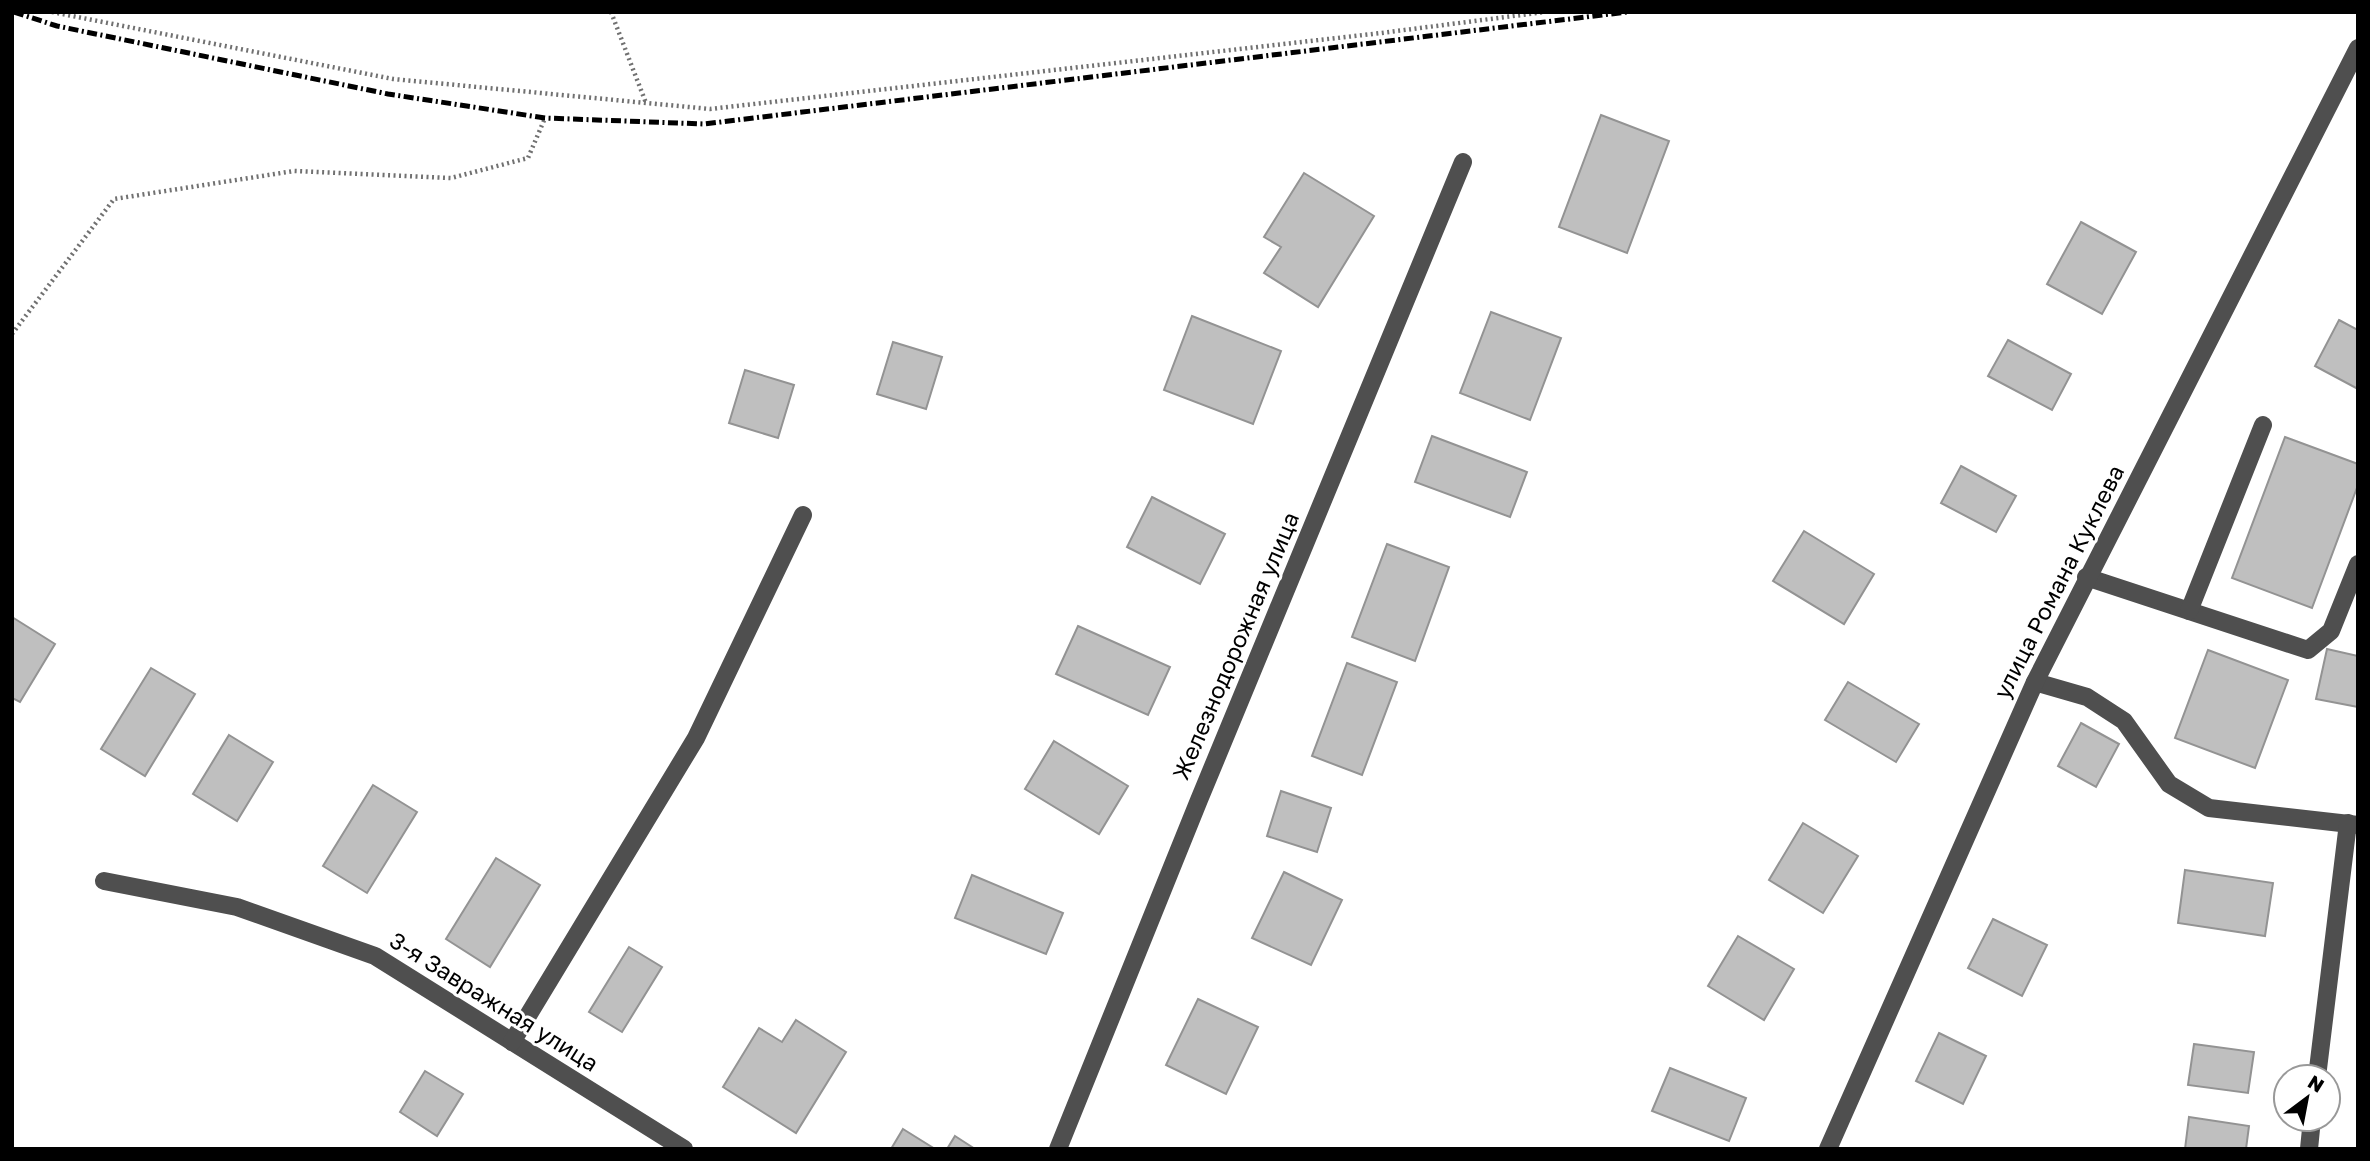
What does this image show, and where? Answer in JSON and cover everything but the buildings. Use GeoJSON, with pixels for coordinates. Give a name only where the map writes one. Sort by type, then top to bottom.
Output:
{"type":"FeatureCollection","features":[{"type":"Feature","properties":{"kind":"street","name":"улица Романа Куклева"},"geometry":{"type":"LineString","coordinates":[[1828,1149],[2035,682],[2086,577],[2358,48]]}},
{"type":"Feature","properties":{"kind":"street","name":"Железнодорожная улица"},"geometry":{"type":"LineString","coordinates":[[1058,1149],[1463,162]]}},
{"type":"Feature","properties":{"kind":"street"},"geometry":{"type":"LineString","coordinates":[[2189,611],[2263,425]]}},
{"type":"Feature","properties":{"kind":"street"},"geometry":{"type":"LineString","coordinates":[[512,1042],[696,738],[803,515]]}},
{"type":"Feature","properties":{"kind":"street"},"geometry":{"type":"LineString","coordinates":[[2086,577],[2308,650],[2331,631],[2358,564]]}},
{"type":"Feature","properties":{"kind":"street"},"geometry":{"type":"LineString","coordinates":[[2035,682],[2087,697],[2124,721],[2169,783],[2209,808],[2353,824],[2319,1063]]}},
{"type":"Feature","properties":{"kind":"street","name":"3-я Завражная улица"},"geometry":{"type":"LineString","coordinates":[[104,881],[237,906],[375,956],[684,1149]]}},
{"type":"Feature","properties":{"kind":"path"},"geometry":{"type":"LineString","coordinates":[[52,12],[393,79],[710,109],[1545,12]]}},
{"type":"Feature","properties":{"kind":"path"},"geometry":{"type":"LineString","coordinates":[[611,12],[647,103]]}},
{"type":"Feature","properties":{"kind":"path"},"geometry":{"type":"LineString","coordinates":[[12,334],[114,199],[294,171],[451,178],[528,159],[545,118]]}},
{"type":"Feature","properties":{"kind":"railway"},"geometry":{"type":"LineString","coordinates":[[14,12],[57,26],[388,94],[545,118],[704,124],[1627,12]]}}]}
